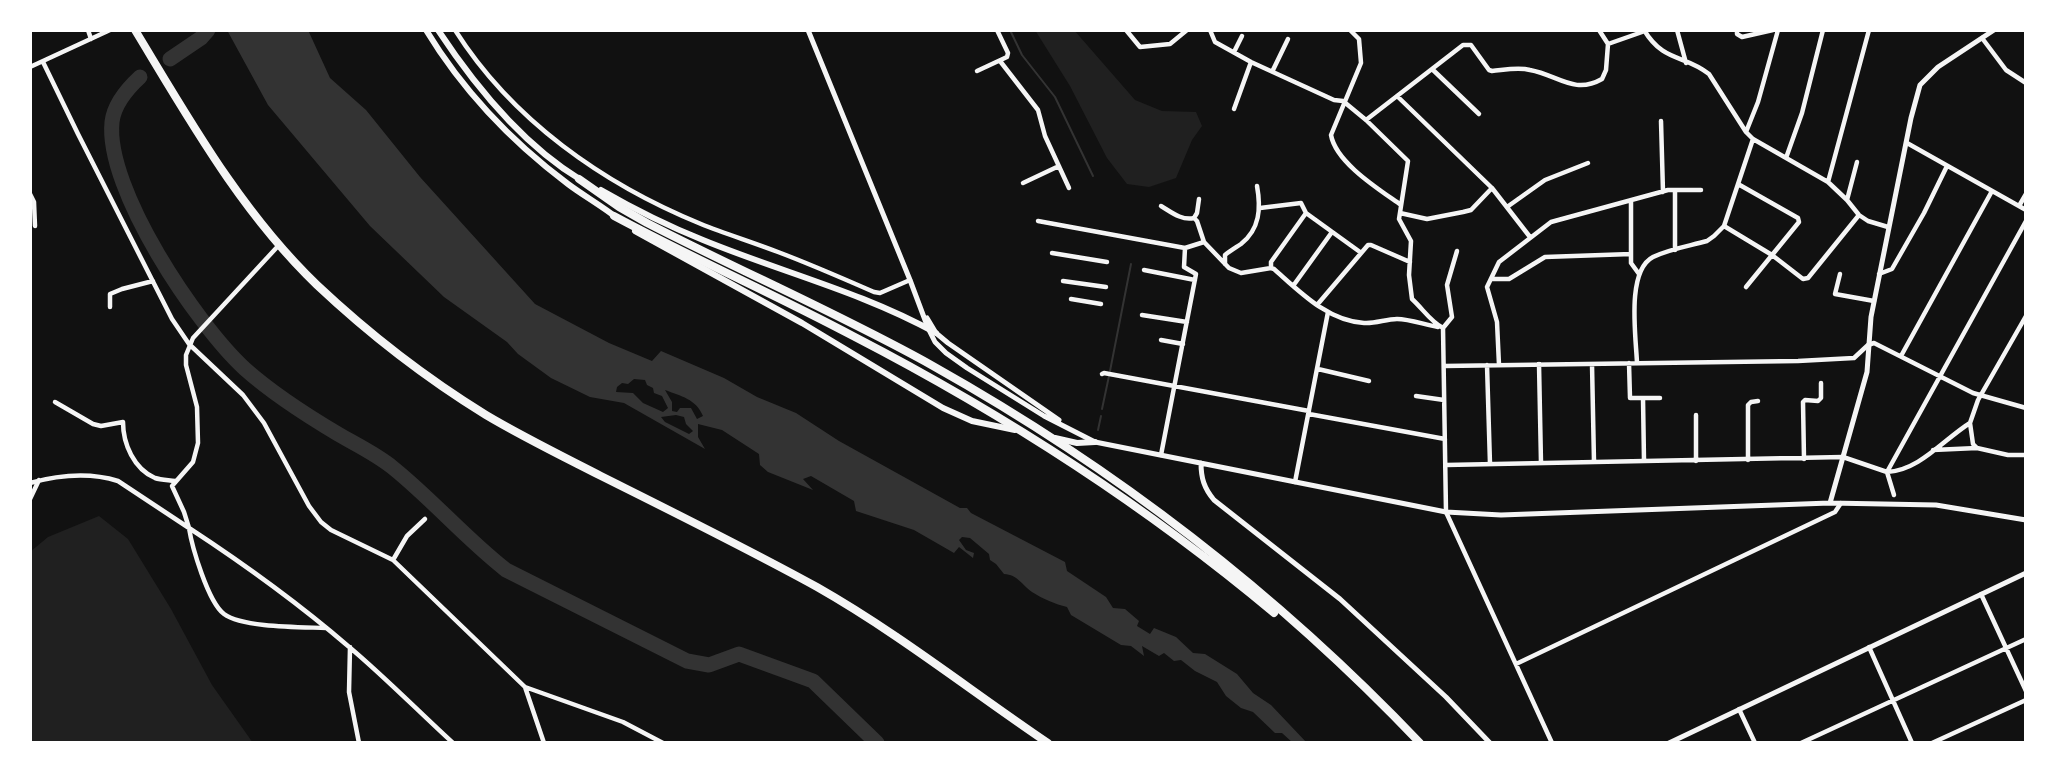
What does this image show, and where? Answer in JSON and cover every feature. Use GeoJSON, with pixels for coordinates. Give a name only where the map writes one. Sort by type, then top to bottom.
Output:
{"type":"FeatureCollection","features":[{"type":"Feature","properties":{"kind":"highway"},"geometry":{"type":"LineString","coordinates":[[135,30],[225,175],[279,244],[317,284],[369,330],[434,380],[484,414],[526,438],[819,589],[926,656],[1047,743]]}},
{"type":"Feature","properties":{"kind":"highway"},"geometry":{"type":"LineString","coordinates":[[579,179],[647,223],[931,365],[1007,409],[1071,450],[1190,535],[1313,639],[1420,743]]}},
{"type":"Feature","properties":{"kind":"highway"},"geometry":{"type":"LineString","coordinates":[[614,216],[709,266],[852,335],[995,415],[1120,497],[1216,566],[1340,668],[1385,709]]}},
{"type":"Feature","properties":{"kind":"main road"},"geometry":{"type":"LineString","coordinates":[[426,30],[470,92],[517,142],[568,184],[629,228],[802,323],[972,421],[1066,440],[1095,442]]}},
{"type":"Feature","properties":{"kind":"main road"},"geometry":{"type":"LineString","coordinates":[[438,30],[477,85],[501,111],[523,134],[579,179],[704,241],[887,307],[936,333]]}},
{"type":"Feature","properties":{"kind":"street"},"geometry":{"type":"LineString","coordinates":[[88,30],[91,39]]}},
{"type":"Feature","properties":{"kind":"street"},"geometry":{"type":"LineString","coordinates":[[30,67],[110,30]]}},
{"type":"Feature","properties":{"kind":"street"},"geometry":{"type":"LineString","coordinates":[[455,30],[497,85],[540,129],[618,184],[702,225],[777,251],[874,292],[880,293],[910,280]]}},
{"type":"Feature","properties":{"kind":"street"},"geometry":{"type":"LineString","coordinates":[[808,30],[935,342],[967,368],[1044,416],[1095,442],[1446,512],[1501,515],[1830,503],[1936,505],[2026,520]]}},
{"type":"Feature","properties":{"kind":"street"},"geometry":{"type":"LineString","coordinates":[[977,71],[1007,57],[1008,53],[997,30]]}},
{"type":"Feature","properties":{"kind":"street"},"geometry":{"type":"LineString","coordinates":[[1126,30],[1140,47],[1170,44],[1186,33],[1186,30]]}},
{"type":"Feature","properties":{"kind":"street"},"geometry":{"type":"LineString","coordinates":[[1210,30],[1215,42],[1251,62],[1273,70],[1334,100],[1343,101],[1408,161],[1399,219],[1411,241],[1412,299],[1423,308],[1434,324],[1443,328]]}},
{"type":"Feature","properties":{"kind":"street"},"geometry":{"type":"LineString","coordinates":[[1350,30],[1359,39],[1361,63],[1330,135],[1334,146],[1343,157],[1368,181],[1401,205]]}},
{"type":"Feature","properties":{"kind":"street"},"geometry":{"type":"LineString","coordinates":[[1366,120],[1463,45],[1470,45],[1492,71],[1529,69],[1548,74],[1570,84],[1583,87],[1593,84],[1602,79],[1606,70],[1608,44],[1599,30]]}},
{"type":"Feature","properties":{"kind":"street"},"geometry":{"type":"LineString","coordinates":[[1677,30],[1686,63]]}},
{"type":"Feature","properties":{"kind":"street"},"geometry":{"type":"LineString","coordinates":[[1737,30],[1737,34],[1742,37],[1773,30]]}},
{"type":"Feature","properties":{"kind":"street"},"geometry":{"type":"LineString","coordinates":[[1746,132],[1758,102],[1778,30]]}},
{"type":"Feature","properties":{"kind":"street"},"geometry":{"type":"LineString","coordinates":[[1786,158],[1802,113],[1823,30]]}},
{"type":"Feature","properties":{"kind":"street"},"geometry":{"type":"LineString","coordinates":[[1828,182],[1869,30]]}},
{"type":"Feature","properties":{"kind":"street"},"geometry":{"type":"LineString","coordinates":[[1830,503],[1867,372],[1874,301],[1911,118],[1920,85],[1938,67],[1994,30]]}},
{"type":"Feature","properties":{"kind":"street"},"geometry":{"type":"LineString","coordinates":[[1608,44],[1645,31],[1653,44],[1662,52],[1709,74],[1746,132],[1753,139],[1828,182],[1859,215],[1868,221],[1888,227]]}},
{"type":"Feature","properties":{"kind":"street"},"geometry":{"type":"LineString","coordinates":[[1234,52],[1242,36]]}},
{"type":"Feature","properties":{"kind":"street"},"geometry":{"type":"LineString","coordinates":[[1982,38],[2006,70],[2026,83]]}},
{"type":"Feature","properties":{"kind":"street"},"geometry":{"type":"LineString","coordinates":[[1273,70],[1288,39]]}},
{"type":"Feature","properties":{"kind":"street"},"geometry":{"type":"LineString","coordinates":[[1000,61],[1038,110],[1045,136],[1069,188]]}},
{"type":"Feature","properties":{"kind":"street"},"geometry":{"type":"LineString","coordinates":[[43,62],[172,319],[189,344],[243,395],[264,423],[309,506],[321,522],[331,530],[393,560],[525,687],[623,722],[663,743]]}},
{"type":"Feature","properties":{"kind":"street"},"geometry":{"type":"LineString","coordinates":[[1234,109],[1251,62]]}},
{"type":"Feature","properties":{"kind":"street"},"geometry":{"type":"LineString","coordinates":[[1432,69],[1479,114]]}},
{"type":"Feature","properties":{"kind":"street"},"geometry":{"type":"LineString","coordinates":[[1397,96],[1492,188],[1530,237]]}},
{"type":"Feature","properties":{"kind":"street"},"geometry":{"type":"LineString","coordinates":[[1661,121],[1663,192]]}},
{"type":"Feature","properties":{"kind":"street"},"geometry":{"type":"LineString","coordinates":[[1637,363],[1635,292],[1644,264],[1652,258],[1707,241],[1724,226],[1753,139]]}},
{"type":"Feature","properties":{"kind":"street"},"geometry":{"type":"LineString","coordinates":[[1907,143],[2026,210]]}},
{"type":"Feature","properties":{"kind":"street"},"geometry":{"type":"LineString","coordinates":[[1847,200],[1857,162]]}},
{"type":"Feature","properties":{"kind":"street"},"geometry":{"type":"LineString","coordinates":[[1507,207],[1545,180],[1588,163]]}},
{"type":"Feature","properties":{"kind":"street"},"geometry":{"type":"LineString","coordinates":[[1023,183],[1059,166]]}},
{"type":"Feature","properties":{"kind":"street"},"geometry":{"type":"LineString","coordinates":[[1879,274],[1892,269],[1924,213],[1947,166]]}},
{"type":"Feature","properties":{"kind":"street"},"geometry":{"type":"LineString","coordinates":[[1738,184],[1798,218],[1799,222],[1746,287]]}},
{"type":"Feature","properties":{"kind":"street"},"geometry":{"type":"LineString","coordinates":[[1225,264],[1225,255],[1250,235],[1255,226],[1260,208],[1257,186]]}},
{"type":"Feature","properties":{"kind":"street"},"geometry":{"type":"LineString","coordinates":[[1400,213],[1427,219],[1471,210],[1492,188]]}},
{"type":"Feature","properties":{"kind":"street"},"geometry":{"type":"LineString","coordinates":[[1499,365],[1497,322],[1487,287],[1499,262],[1551,222],[1663,192],[1701,190]]}},
{"type":"Feature","properties":{"kind":"street"},"geometry":{"type":"LineString","coordinates":[[1675,191],[1675,250]]}},
{"type":"Feature","properties":{"kind":"street"},"geometry":{"type":"LineString","coordinates":[[1901,356],[1992,191]]}},
{"type":"Feature","properties":{"kind":"street"},"geometry":{"type":"LineString","coordinates":[[30,194],[34,202],[35,226]]}},
{"type":"Feature","properties":{"kind":"street"},"geometry":{"type":"LineString","coordinates":[[2019,206],[2026,194]]}},
{"type":"Feature","properties":{"kind":"street"},"geometry":{"type":"LineString","coordinates":[[1194,218],[1199,199]]}},
{"type":"Feature","properties":{"kind":"street"},"geometry":{"type":"LineString","coordinates":[[1631,201],[1631,263],[1639,274]]}},
{"type":"Feature","properties":{"kind":"street"},"geometry":{"type":"LineString","coordinates":[[1260,208],[1301,203],[1306,213],[1360,252]]}},
{"type":"Feature","properties":{"kind":"street"},"geometry":{"type":"LineString","coordinates":[[1161,206],[1184,218],[1194,218]]}},
{"type":"Feature","properties":{"kind":"street"},"geometry":{"type":"LineString","coordinates":[[1271,268],[1271,262],[1306,213]]}},
{"type":"Feature","properties":{"kind":"street"},"geometry":{"type":"LineString","coordinates":[[1724,226],[1772,255],[1803,279],[1808,278],[1859,215]]}},
{"type":"Feature","properties":{"kind":"street"},"geometry":{"type":"LineString","coordinates":[[1194,218],[1204,242],[1235,272],[1271,268],[1317,305],[1348,320],[1367,324],[1398,319],[1443,328]]}},
{"type":"Feature","properties":{"kind":"street"},"geometry":{"type":"LineString","coordinates":[[1038,220],[1185,248],[1204,242]]}},
{"type":"Feature","properties":{"kind":"street"},"geometry":{"type":"LineString","coordinates":[[1894,495],[1887,472],[2026,221]]}},
{"type":"Feature","properties":{"kind":"street"},"geometry":{"type":"LineString","coordinates":[[1293,286],[1332,232]]}},
{"type":"Feature","properties":{"kind":"street"},"geometry":{"type":"LineString","coordinates":[[279,244],[189,344],[186,365],[197,407],[198,443],[193,462],[172,486],[184,512],[191,544],[202,575],[215,603],[224,614],[240,621],[279,626],[326,628]]}},
{"type":"Feature","properties":{"kind":"street"},"geometry":{"type":"LineString","coordinates":[[1317,305],[1360,252],[1371,245],[1410,262]]}},
{"type":"Feature","properties":{"kind":"street"},"geometry":{"type":"LineString","coordinates":[[1161,455],[1196,274],[1184,267],[1185,248]]}},
{"type":"Feature","properties":{"kind":"street"},"geometry":{"type":"LineString","coordinates":[[1457,251],[1447,285],[1452,317],[1443,328],[1446,512],[1552,743]]}},
{"type":"Feature","properties":{"kind":"street"},"geometry":{"type":"LineString","coordinates":[[1052,253],[1107,262]]}},
{"type":"Feature","properties":{"kind":"street"},"geometry":{"type":"LineString","coordinates":[[1491,279],[1509,279],[1545,257],[1631,254]]}},
{"type":"Feature","properties":{"kind":"street"},"geometry":{"type":"LineString","coordinates":[[1144,270],[1195,280]]}},
{"type":"Feature","properties":{"kind":"street"},"geometry":{"type":"LineString","coordinates":[[1840,274],[1835,294],[1874,301]]}},
{"type":"Feature","properties":{"kind":"street"},"geometry":{"type":"LineString","coordinates":[[110,307],[110,294],[153,281]]}},
{"type":"Feature","properties":{"kind":"street"},"geometry":{"type":"LineString","coordinates":[[1063,281],[1106,287]]}},
{"type":"Feature","properties":{"kind":"street"},"geometry":{"type":"LineString","coordinates":[[1071,299],[1101,304]]}},
{"type":"Feature","properties":{"kind":"street"},"geometry":{"type":"LineString","coordinates":[[918,300],[936,333],[1077,433]]}},
{"type":"Feature","properties":{"kind":"street"},"geometry":{"type":"LineString","coordinates":[[1296,482],[1328,312]]}},
{"type":"Feature","properties":{"kind":"street"},"geometry":{"type":"LineString","coordinates":[[1142,315],[1187,322]]}},
{"type":"Feature","properties":{"kind":"street"},"geometry":{"type":"LineString","coordinates":[[1977,448],[1970,436],[1970,423],[1981,395],[2026,316]]}},
{"type":"Feature","properties":{"kind":"street"},"geometry":{"type":"LineString","coordinates":[[1161,340],[1183,344]]}},
{"type":"Feature","properties":{"kind":"street"},"geometry":{"type":"LineString","coordinates":[[1444,366],[1798,361],[1854,358],[1874,342],[1981,395],[2026,408]]}},
{"type":"Feature","properties":{"kind":"street"},"geometry":{"type":"LineString","coordinates":[[1629,363],[1630,398],[1660,398]]}},
{"type":"Feature","properties":{"kind":"street"},"geometry":{"type":"LineString","coordinates":[[1539,364],[1541,463]]}},
{"type":"Feature","properties":{"kind":"street"},"geometry":{"type":"LineString","coordinates":[[1592,364],[1594,462]]}},
{"type":"Feature","properties":{"kind":"street"},"geometry":{"type":"LineString","coordinates":[[1487,365],[1490,464]]}},
{"type":"Feature","properties":{"kind":"street"},"geometry":{"type":"LineString","coordinates":[[1318,369],[1369,381]]}},
{"type":"Feature","properties":{"kind":"street"},"geometry":{"type":"LineString","coordinates":[[1101,374],[1104,372],[1445,439]]}},
{"type":"Feature","properties":{"kind":"street"},"geometry":{"type":"LineString","coordinates":[[1804,459],[1803,402],[1821,398],[1821,383]]}},
{"type":"Feature","properties":{"kind":"street"},"geometry":{"type":"LineString","coordinates":[[1416,396],[1444,400]]}},
{"type":"Feature","properties":{"kind":"street"},"geometry":{"type":"LineString","coordinates":[[1643,398],[1644,461]]}},
{"type":"Feature","properties":{"kind":"street"},"geometry":{"type":"LineString","coordinates":[[55,402],[93,424],[101,426],[123,422],[125,438],[141,470],[157,479],[174,481]]}},
{"type":"Feature","properties":{"kind":"street"},"geometry":{"type":"LineString","coordinates":[[1748,460],[1748,405],[1751,402],[1758,402]]}},
{"type":"Feature","properties":{"kind":"street"},"geometry":{"type":"LineString","coordinates":[[1696,416],[1696,461]]}},
{"type":"Feature","properties":{"kind":"street"},"geometry":{"type":"LineString","coordinates":[[1446,465],[1843,458],[1887,472],[1915,464],[1970,423]]}},
{"type":"Feature","properties":{"kind":"street"},"geometry":{"type":"LineString","coordinates":[[1933,450],[1977,448],[2026,455]]}},
{"type":"Feature","properties":{"kind":"street"},"geometry":{"type":"LineString","coordinates":[[1201,463],[1201,477],[1206,490],[1214,500],[1340,599],[1446,697],[1490,743]]}},
{"type":"Feature","properties":{"kind":"street"},"geometry":{"type":"LineString","coordinates":[[30,483],[54,476],[77,475],[106,477],[118,481],[232,556],[350,646],[453,743]]}},
{"type":"Feature","properties":{"kind":"street"},"geometry":{"type":"LineString","coordinates":[[30,499],[39,480]]}},
{"type":"Feature","properties":{"kind":"street"},"geometry":{"type":"LineString","coordinates":[[1516,664],[1834,512],[1841,504]]}},
{"type":"Feature","properties":{"kind":"street"},"geometry":{"type":"LineString","coordinates":[[393,560],[407,536],[425,519]]}},
{"type":"Feature","properties":{"kind":"street"},"geometry":{"type":"LineString","coordinates":[[1670,743],[2026,573]]}},
{"type":"Feature","properties":{"kind":"street"},"geometry":{"type":"LineString","coordinates":[[1981,594],[2026,690]]}},
{"type":"Feature","properties":{"kind":"street"},"geometry":{"type":"LineString","coordinates":[[1801,743],[2026,639]]}},
{"type":"Feature","properties":{"kind":"street"},"geometry":{"type":"LineString","coordinates":[[350,646],[349,692],[359,743]]}},
{"type":"Feature","properties":{"kind":"street"},"geometry":{"type":"LineString","coordinates":[[1868,647],[1912,743]]}},
{"type":"Feature","properties":{"kind":"street"},"geometry":{"type":"LineString","coordinates":[[525,687],[544,743]]}},
{"type":"Feature","properties":{"kind":"street"},"geometry":{"type":"LineString","coordinates":[[1932,743],[2026,699]]}},
{"type":"Feature","properties":{"kind":"street"},"geometry":{"type":"LineString","coordinates":[[1739,709],[1755,743]]}},
{"type":"Feature","properties":{"kind":"street"},"geometry":{"type":"LineString","coordinates":[[1683,736],[1687,743]]}},
{"type":"Feature","properties":{"kind":"shaded area"},"geometry":{"type":"Polygon","coordinates":[[[227,30],[308,30],[330,78],[366,110],[420,177],[535,304],[609,343],[652,361],[661,351],[796,413],[839,441],[960,508],[967,508],[971,513],[1065,562],[1067,571],[1106,597],[1113,608],[1125,609],[1139,621],[1137,626],[1150,634],[1154,628],[1176,637],[1193,653],[1205,654],[1237,674],[1253,693],[1271,705],[1307,743],[1293,743],[1282,733],[1275,733],[1253,712],[1241,708],[1226,696],[1217,682],[1195,671],[1181,660],[1174,661],[1164,653],[1159,656],[1142,646],[1144,656],[1131,646],[1121,645],[1071,615],[1067,607],[1032,592],[1016,578],[1004,574],[990,560],[989,554],[970,538],[962,537],[959,540],[966,550],[974,553],[973,558],[959,547],[954,553],[914,530],[856,511],[854,501],[811,476],[803,479],[813,490],[768,472],[760,465],[759,454],[722,430],[698,424],[698,437],[705,449],[624,403],[590,397],[551,378],[518,354],[507,342],[444,297],[370,226],[268,105],[227,30]],[[634,379],[628,384],[622,383],[617,387],[616,392],[633,393],[643,403],[663,412],[668,408],[662,396],[654,393],[653,388],[647,385],[645,380],[634,379]],[[665,390],[672,402],[672,411],[691,408],[697,419],[703,416],[692,402],[665,390]],[[676,415],[661,417],[665,422],[689,434],[693,431],[686,424],[684,417],[676,415]]]}},
{"type":"Feature","properties":{"kind":"shaded area"},"geometry":{"type":"Polygon","coordinates":[[[1035,30],[1074,30],[1135,100],[1162,111],[1196,112],[1202,126],[1192,140],[1176,178],[1149,187],[1127,184],[1107,158],[1070,86],[1035,30]]]}},
{"type":"Feature","properties":{"kind":"shaded area"},"geometry":{"type":"Polygon","coordinates":[[[99,516],[128,539],[171,609],[212,685],[253,743],[30,743],[30,552],[48,537],[99,516]]]}},
{"type":"Feature","properties":{"kind":"waterway"},"geometry":{"type":"LineString","coordinates":[[170,59],[201,38],[208,30]]}},
{"type":"Feature","properties":{"kind":"waterway"},"geometry":{"type":"LineString","coordinates":[[1010,30],[1022,55],[1055,97],[1093,176]]}},
{"type":"Feature","properties":{"kind":"waterway"},"geometry":{"type":"LineString","coordinates":[[140,77],[122,97],[113,115],[114,150],[123,183],[138,218],[180,289],[225,349],[245,369],[266,387],[392,467],[506,570],[687,661],[709,665],[739,654],[813,681],[877,743]]}},
{"type":"Feature","properties":{"kind":"waterway"},"geometry":{"type":"LineString","coordinates":[[1110,371],[1131,264]]}},
{"type":"Feature","properties":{"kind":"waterway"},"geometry":{"type":"LineString","coordinates":[[1102,409],[1109,376]]}},
{"type":"Feature","properties":{"kind":"waterway"},"geometry":{"type":"LineString","coordinates":[[1098,430],[1101,416]]}}]}
